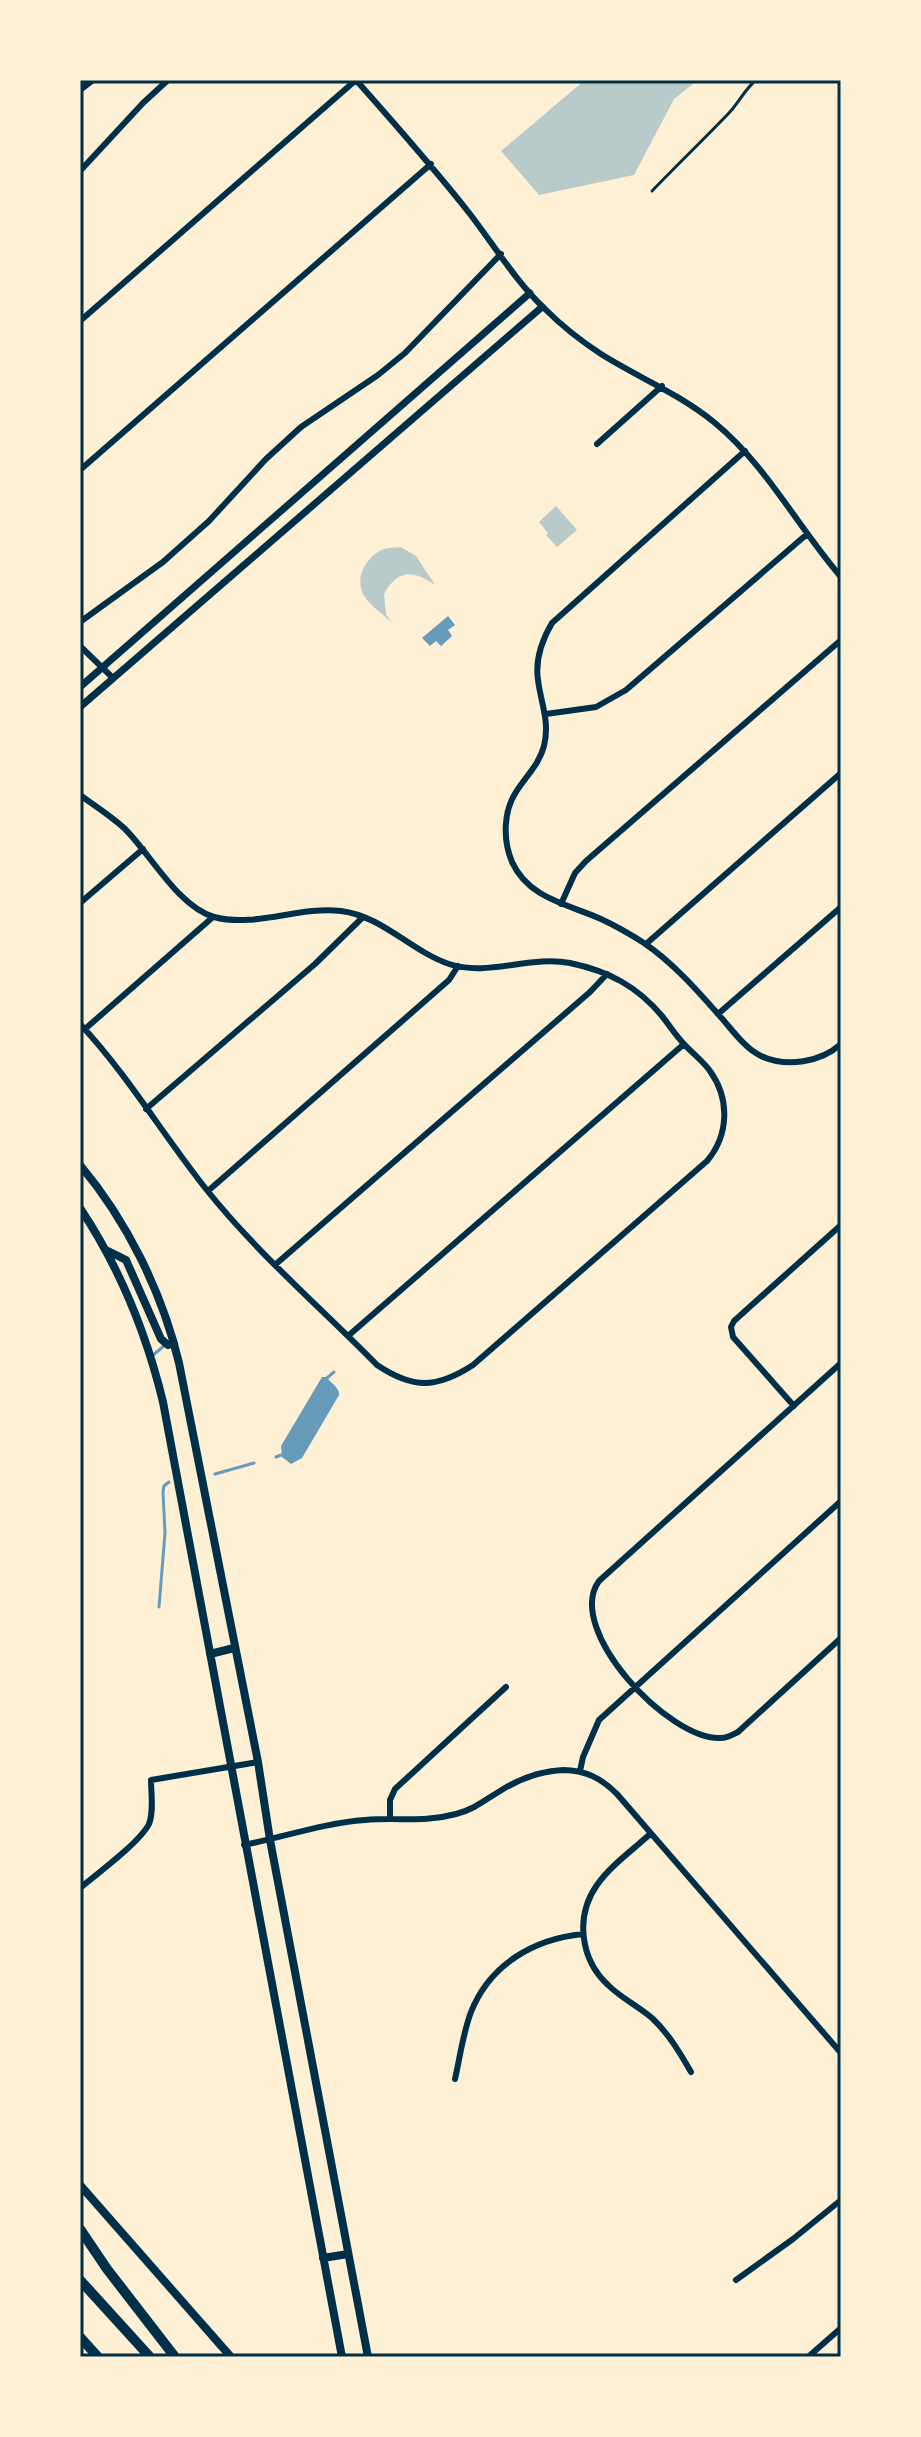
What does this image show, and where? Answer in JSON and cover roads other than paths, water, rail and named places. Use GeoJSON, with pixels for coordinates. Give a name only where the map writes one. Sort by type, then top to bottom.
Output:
{"type":"FeatureCollection","features":[{"type":"Feature","properties":{"kind":"highway"},"geometry":{"type":"LineString","coordinates":[[80,2229],[175,2357]]}},
{"type":"Feature","properties":{"kind":"highway"},"geometry":{"type":"LineString","coordinates":[[80,2280],[150,2357]]}},
{"type":"Feature","properties":{"kind":"highway"},"geometry":{"type":"LineString","coordinates":[[80,2337],[98,2357]]}},
{"type":"Feature","properties":{"kind":"main road"},"geometry":{"type":"LineString","coordinates":[[80,1165],[106,1199],[141,1260],[174,1343],[258,1762],[368,2357]]}},
{"type":"Feature","properties":{"kind":"main road"},"geometry":{"type":"LineString","coordinates":[[80,1208],[107,1251],[129,1295],[155,1370],[342,2357]]}},
{"type":"Feature","properties":{"kind":"main road"},"geometry":{"type":"LineString","coordinates":[[107,1251],[126,1260],[161,1339],[168,1345],[174,1343]]}},
{"type":"Feature","properties":{"kind":"main road"},"geometry":{"type":"LineString","coordinates":[[210,1654],[234,1648]]}},
{"type":"Feature","properties":{"kind":"main road"},"geometry":{"type":"LineString","coordinates":[[80,2185],[231,2357]]}},
{"type":"Feature","properties":{"kind":"main road"},"geometry":{"type":"LineString","coordinates":[[323,2258],[348,2254]]}},
{"type":"Feature","properties":{"kind":"street"},"geometry":{"type":"LineString","coordinates":[[80,90],[93,80]]}},
{"type":"Feature","properties":{"kind":"street"},"geometry":{"type":"LineString","coordinates":[[80,171],[168,80]]}},
{"type":"Feature","properties":{"kind":"street"},"geometry":{"type":"LineString","coordinates":[[80,321],[356,80],[431,164],[542,307],[604,356],[696,407],[745,451],[841,577]]}},
{"type":"Feature","properties":{"kind":"street"},"geometry":{"type":"LineString","coordinates":[[80,470],[431,164]]}},
{"type":"Feature","properties":{"kind":"street"},"geometry":{"type":"LineString","coordinates":[[80,622],[170,557],[301,427],[405,353],[501,254]]}},
{"type":"Feature","properties":{"kind":"street"},"geometry":{"type":"LineString","coordinates":[[80,687],[530,293]]}},
{"type":"Feature","properties":{"kind":"street"},"geometry":{"type":"LineString","coordinates":[[80,707],[542,307]]}},
{"type":"Feature","properties":{"kind":"street"},"geometry":{"type":"LineString","coordinates":[[597,444],[662,386]]}},
{"type":"Feature","properties":{"kind":"street"},"geometry":{"type":"LineString","coordinates":[[745,451],[552,623],[540,650],[538,665],[538,680],[546,714],[543,747],[531,773],[509,806],[506,839],[508,851],[520,875],[537,892],[600,919],[646,944],[687,980],[744,1043],[761,1056],[800,1062],[832,1051],[841,1044]]}},
{"type":"Feature","properties":{"kind":"street"},"geometry":{"type":"LineString","coordinates":[[546,714],[596,707],[626,690],[806,535]]}},
{"type":"Feature","properties":{"kind":"street"},"geometry":{"type":"LineString","coordinates":[[561,904],[575,873],[586,861],[841,640]]}},
{"type":"Feature","properties":{"kind":"street"},"geometry":{"type":"LineString","coordinates":[[80,646],[113,678]]}},
{"type":"Feature","properties":{"kind":"street"},"geometry":{"type":"LineString","coordinates":[[646,944],[841,773]]}},
{"type":"Feature","properties":{"kind":"street"},"geometry":{"type":"LineString","coordinates":[[80,795],[123,827],[170,884],[213,917],[247,920],[318,910],[343,911],[376,922],[426,953],[458,966],[482,968],[566,962],[624,981],[648,1001],[710,1071],[722,1096],[725,1114],[721,1140],[707,1161],[473,1365],[456,1376],[434,1382],[412,1383],[394,1376],[377,1365],[208,1191],[82,1027],[213,917]]}},
{"type":"Feature","properties":{"kind":"street"},"geometry":{"type":"LineString","coordinates":[[80,903],[143,849]]}},
{"type":"Feature","properties":{"kind":"street"},"geometry":{"type":"LineString","coordinates":[[718,1014],[841,907]]}},
{"type":"Feature","properties":{"kind":"street"},"geometry":{"type":"LineString","coordinates":[[146,1109],[315,964],[363,917]]}},
{"type":"Feature","properties":{"kind":"street"},"geometry":{"type":"LineString","coordinates":[[208,1191],[449,980],[458,966]]}},
{"type":"Feature","properties":{"kind":"street"},"geometry":{"type":"LineString","coordinates":[[276,1264],[607,974]]}},
{"type":"Feature","properties":{"kind":"street"},"geometry":{"type":"LineString","coordinates":[[348,1336],[684,1044]]}},
{"type":"Feature","properties":{"kind":"street"},"geometry":{"type":"LineString","coordinates":[[794,1406],[733,1337],[731,1327],[841,1225]]}},
{"type":"Feature","properties":{"kind":"street"},"geometry":{"type":"LineString","coordinates":[[841,1363],[594,1588],[590,1604],[612,1659],[634,1688],[666,1716],[707,1738],[725,1739],[738,1732],[841,1638]]}},
{"type":"Feature","properties":{"kind":"street"},"geometry":{"type":"LineString","coordinates":[[580,1771],[599,1720],[841,1501]]}},
{"type":"Feature","properties":{"kind":"street"},"geometry":{"type":"LineString","coordinates":[[390,1819],[390,1800],[395,1789],[506,1687]]}},
{"type":"Feature","properties":{"kind":"street"},"geometry":{"type":"LineString","coordinates":[[80,1888],[148,1826],[151,1780],[258,1762]]}},
{"type":"Feature","properties":{"kind":"street"},"geometry":{"type":"LineString","coordinates":[[244,1845],[363,1820],[416,1821],[462,1813],[524,1779],[545,1772],[580,1771],[593,1775],[606,1783],[841,2053]]}},
{"type":"Feature","properties":{"kind":"street"},"geometry":{"type":"LineString","coordinates":[[650,1834],[598,1883],[587,1906],[583,1934],[585,1948],[597,1973],[661,2028],[691,2072]]}},
{"type":"Feature","properties":{"kind":"street"},"geometry":{"type":"LineString","coordinates":[[455,2079],[467,2022],[486,1985],[525,1950],[550,1939],[583,1934]]}},
{"type":"Feature","properties":{"kind":"street"},"geometry":{"type":"LineString","coordinates":[[736,2280],[841,2200]]}},
{"type":"Feature","properties":{"kind":"street"},"geometry":{"type":"LineString","coordinates":[[808,2357],[841,2328]]}},
{"type":"Feature","properties":{"kind":"lane"},"geometry":{"type":"LineString","coordinates":[[652,191],[727,115],[756,80]]}},
{"type":"Feature","properties":{"kind":"water"},"geometry":{"type":"Polygon","coordinates":[[[448,616],[455,625],[448,630],[452,636],[441,646],[436,641],[430,646],[422,638],[448,616]]]}},
{"type":"Feature","properties":{"kind":"water"},"geometry":{"type":"Polygon","coordinates":[[[322,1377],[334,1385],[339,1395],[302,1458],[291,1464],[282,1457],[281,1446],[322,1377]]]}},
{"type":"Feature","properties":{"kind":"waterway"},"geometry":{"type":"LineString","coordinates":[[151,1357],[166,1344]]}},
{"type":"Feature","properties":{"kind":"waterway"},"geometry":{"type":"LineString","coordinates":[[327,1378],[334,1372]]}},
{"type":"Feature","properties":{"kind":"waterway"},"geometry":{"type":"LineString","coordinates":[[276,1457],[281,1455]]}},
{"type":"Feature","properties":{"kind":"waterway"},"geometry":{"type":"LineString","coordinates":[[215,1474],[254,1463]]}},
{"type":"Feature","properties":{"kind":"waterway"},"geometry":{"type":"LineString","coordinates":[[159,1607],[165,1533],[163,1492],[169,1482]]}}]}
